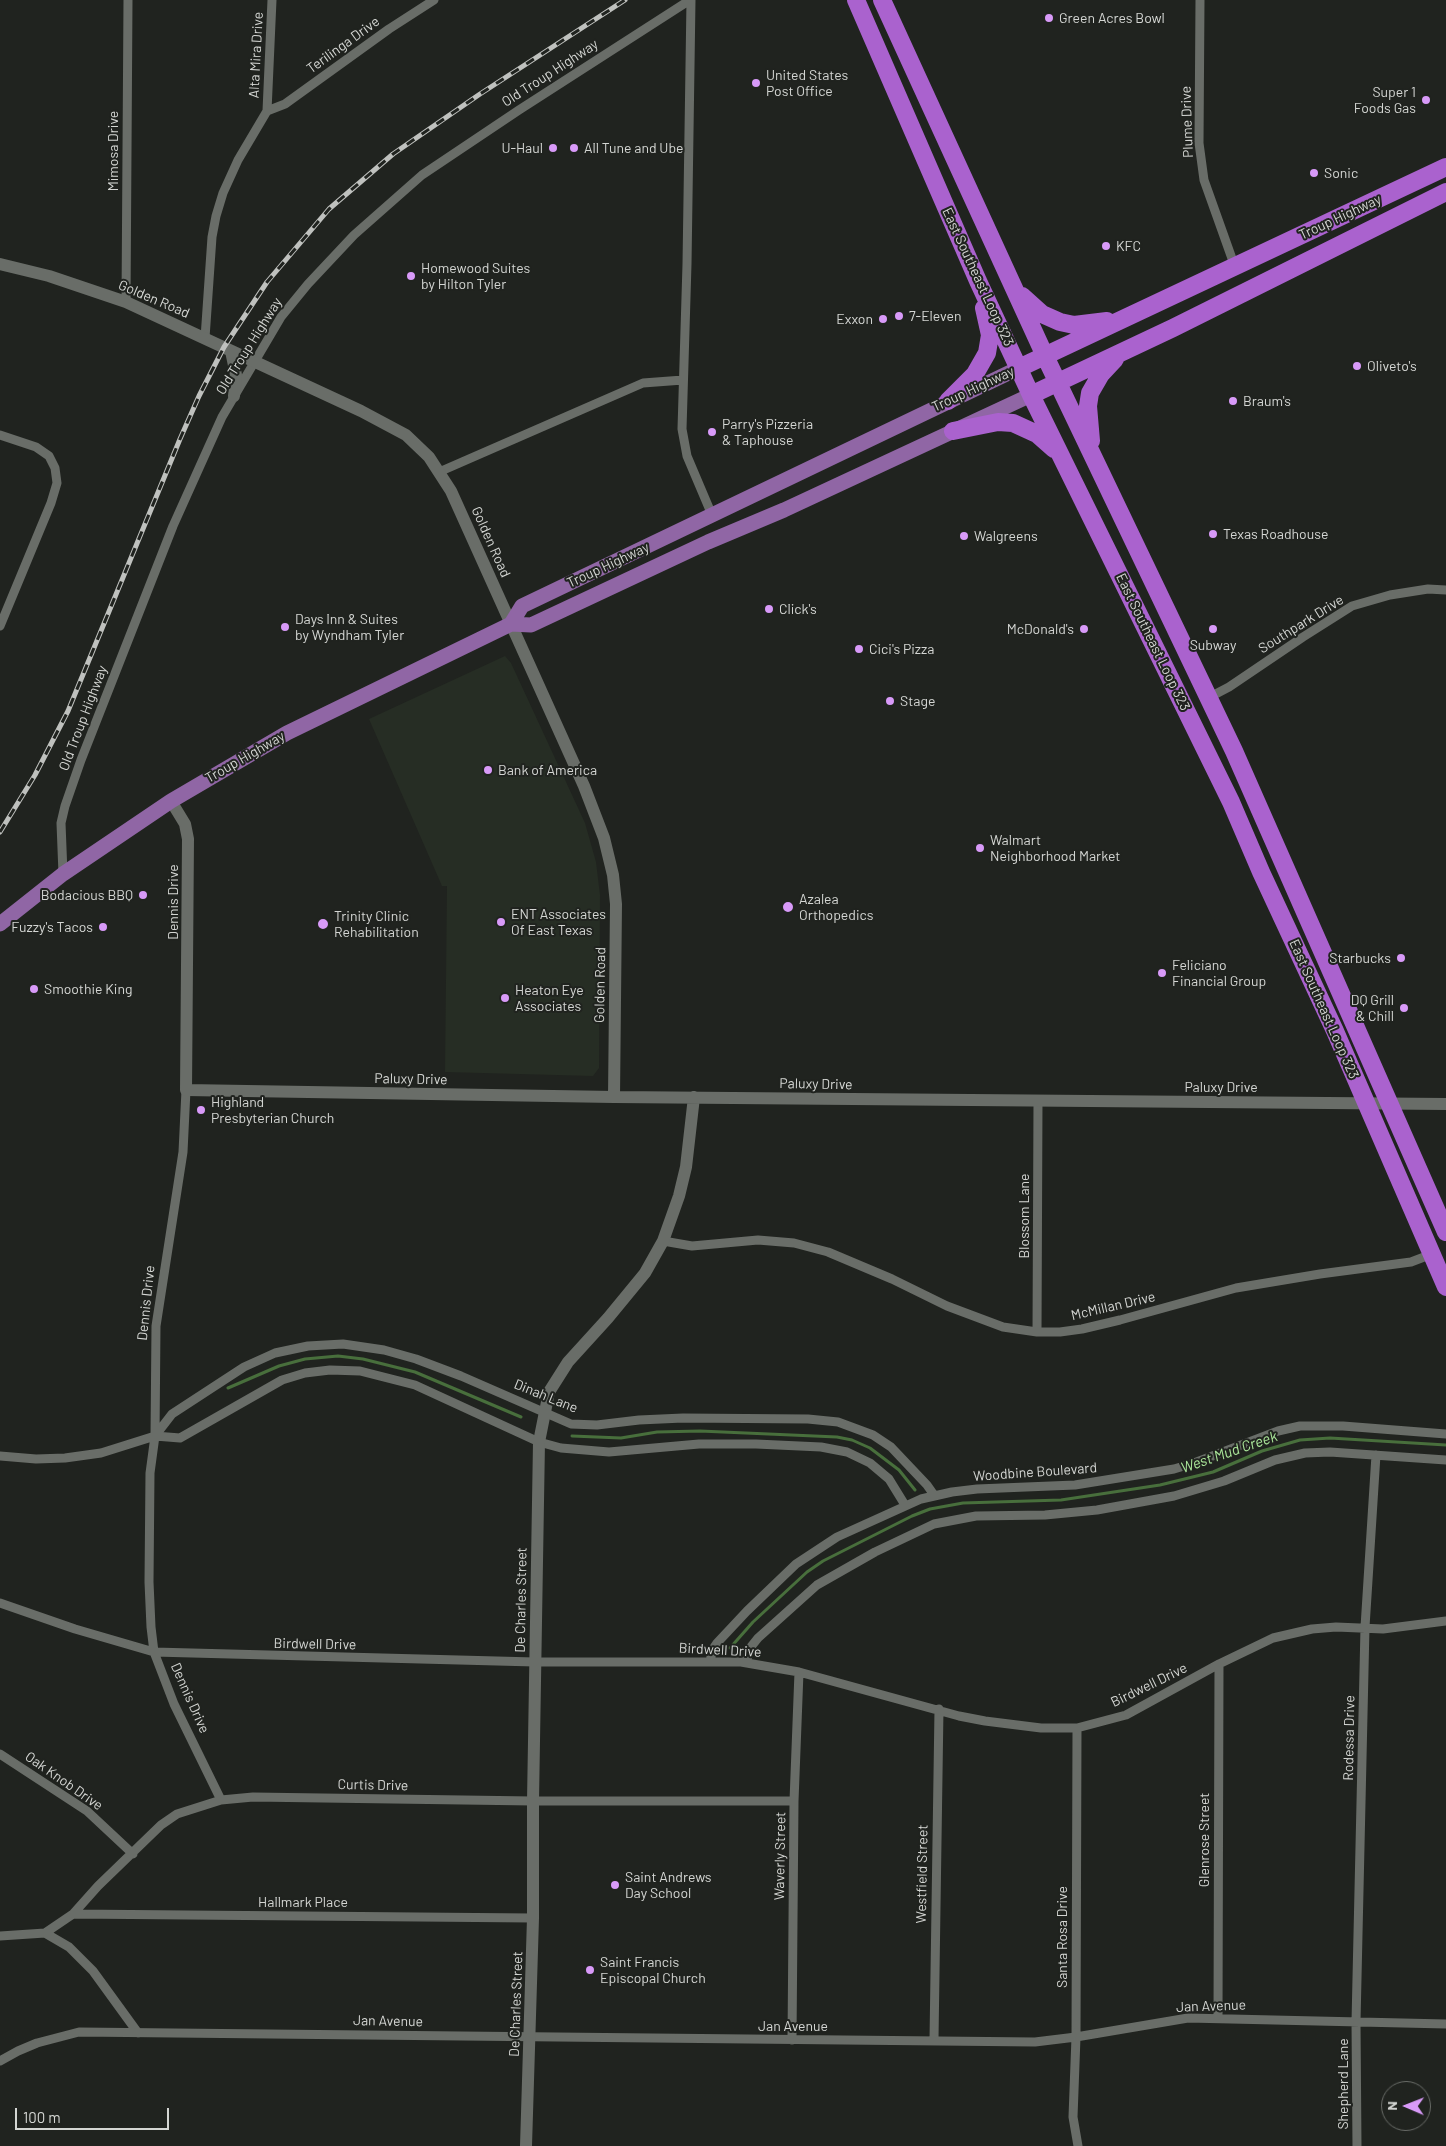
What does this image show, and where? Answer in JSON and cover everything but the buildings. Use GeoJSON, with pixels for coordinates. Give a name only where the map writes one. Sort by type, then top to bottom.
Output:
{"type":"FeatureCollection","features":[{"type":"Feature","properties":{"kind":"highway","name":"East Southeast Loop 323"},"geometry":{"type":"LineString","coordinates":[[856,0],[978,281],[1031,395],[1231,802],[1260,872],[1366,1103],[1446,1286]]}},
{"type":"Feature","properties":{"kind":"highway","name":"East Southeast Loop 323"},"geometry":{"type":"LineString","coordinates":[[882,0],[1045,356],[1237,760],[1387,1103],[1446,1232]]}},
{"type":"Feature","properties":{"kind":"highway","name":"Troup Highway"},"geometry":{"type":"LineString","coordinates":[[1019,368],[1446,167]]}},
{"type":"Feature","properties":{"kind":"highway","name":"Troup Highway"},"geometry":{"type":"LineString","coordinates":[[1031,395],[1125,351],[1446,193]]}},
{"type":"Feature","properties":{"kind":"highway"},"geometry":{"type":"LineString","coordinates":[[948,401],[979,368],[989,349],[990,335],[978,281]]}},
{"type":"Feature","properties":{"kind":"highway"},"geometry":{"type":"LineString","coordinates":[[1016,291],[1042,314],[1060,322],[1074,325],[1122,320]]}},
{"type":"Feature","properties":{"kind":"highway"},"geometry":{"type":"LineString","coordinates":[[1092,454],[1088,406],[1090,393],[1101,374],[1125,351]]}},
{"type":"Feature","properties":{"kind":"highway"},"geometry":{"type":"LineString","coordinates":[[953,431],[998,422],[1013,423],[1037,434],[1061,456]]}},
{"type":"Feature","properties":{"kind":"main road","name":"Troup Highway"},"geometry":{"type":"LineString","coordinates":[[511,624],[522,606],[1019,368]]}},
{"type":"Feature","properties":{"kind":"main road","name":"Troup Highway"},"geometry":{"type":"LineString","coordinates":[[0,924],[63,874],[171,800],[287,733],[511,624],[531,625],[1031,395]]}},
{"type":"Feature","properties":{"kind":"street","name":"Mimosa Drive"},"geometry":{"type":"LineString","coordinates":[[126,302],[128,0]]}},
{"type":"Feature","properties":{"kind":"street","name":"Alta Mira Drive"},"geometry":{"type":"LineString","coordinates":[[205,338],[212,237],[216,216],[223,192],[238,160],[267,111],[272,0]]}},
{"type":"Feature","properties":{"kind":"street","name":"Terilinga Drive"},"geometry":{"type":"LineString","coordinates":[[267,111],[285,104],[434,0]]}},
{"type":"Feature","properties":{"kind":"street","name":"Old Troup Highway"},"geometry":{"type":"LineString","coordinates":[[63,874],[62,823],[65,806],[81,760],[173,526],[222,417],[280,317],[354,235],[422,175],[629,38],[690,0]]}},
{"type":"Feature","properties":{"kind":"street"},"geometry":{"type":"LineString","coordinates":[[690,0],[687,264],[682,429],[687,456],[712,515]]}},
{"type":"Feature","properties":{"kind":"street","name":"Plume Drive"},"geometry":{"type":"LineString","coordinates":[[1200,0],[1199,143],[1204,180],[1236,267]]}},
{"type":"Feature","properties":{"kind":"street","name":"Golden Road"},"geometry":{"type":"LineString","coordinates":[[0,264],[49,276],[126,302],[361,411],[406,435],[429,457],[451,491],[590,798],[604,838],[613,872],[616,904],[614,1097]]}},
{"type":"Feature","properties":{"kind":"street"},"geometry":{"type":"LineString","coordinates":[[232,351],[236,375],[234,396]]}},
{"type":"Feature","properties":{"kind":"street"},"geometry":{"type":"LineString","coordinates":[[438,472],[643,383],[683,380]]}},
{"type":"Feature","properties":{"kind":"street"},"geometry":{"type":"LineString","coordinates":[[0,435],[36,447],[49,456],[55,468],[58,483],[52,503],[0,626]]}},
{"type":"Feature","properties":{"kind":"street","name":"Southpark Drive"},"geometry":{"type":"LineString","coordinates":[[1208,698],[1229,687],[1352,606],[1390,595],[1428,590],[1446,590]]}},
{"type":"Feature","properties":{"kind":"street","name":"Dennis Drive"},"geometry":{"type":"LineString","coordinates":[[171,800],[185,824],[188,839],[186,1090],[183,1152],[156,1326],[155,1436],[150,1473],[148,1582],[150,1627],[154,1652],[174,1704],[221,1800]]}},
{"type":"Feature","properties":{"kind":"street","name":"Paluxy Drive"},"geometry":{"type":"LineString","coordinates":[[186,1090],[694,1098],[1446,1104]]}},
{"type":"Feature","properties":{"kind":"street","name":"De Charles Street"},"geometry":{"type":"LineString","coordinates":[[526,2146],[533,1918],[539,1442],[550,1392],[568,1362],[645,1273],[662,1241],[679,1196],[686,1167],[694,1098]]}},
{"type":"Feature","properties":{"kind":"street","name":"Blossom Lane"},"geometry":{"type":"LineString","coordinates":[[1037,1332],[1038,1101]]}},
{"type":"Feature","properties":{"kind":"street","name":"McMillan Drive"},"geometry":{"type":"LineString","coordinates":[[662,1241],[692,1246],[758,1240],[794,1243],[828,1252],[980,1319],[1003,1327],[1037,1332],[1060,1332],[1082,1329],[1236,1288],[1320,1274],[1411,1262],[1432,1254]]}},
{"type":"Feature","properties":{"kind":"street","name":"Dinah Lane"},"geometry":{"type":"LineString","coordinates":[[155,1436],[172,1414],[244,1366],[276,1353],[308,1346],[343,1344],[384,1350],[416,1359],[495,1390],[571,1424],[597,1426],[639,1420],[683,1418],[808,1419],[838,1422],[873,1435],[891,1447],[927,1485],[934,1496]]}},
{"type":"Feature","properties":{"kind":"street"},"geometry":{"type":"LineString","coordinates":[[0,1456],[36,1459],[65,1458],[102,1453],[155,1436],[180,1438],[282,1380],[305,1373],[330,1370],[360,1371],[415,1385],[539,1442],[561,1448],[608,1452],[698,1444],[821,1447],[848,1452],[870,1463],[889,1479],[905,1505]]}},
{"type":"Feature","properties":{"kind":"street","name":"Woodbine Boulevard"},"geometry":{"type":"LineString","coordinates":[[710,1661],[713,1649],[717,1643],[796,1564],[837,1538],[905,1505],[934,1496],[977,1489],[1075,1485],[1174,1469],[1278,1430],[1300,1426],[1343,1426],[1446,1434]]}},
{"type":"Feature","properties":{"kind":"street"},"geometry":{"type":"LineString","coordinates":[[746,1663],[750,1648],[758,1638],[817,1585],[875,1552],[934,1524],[976,1516],[1045,1515],[1091,1510],[1174,1496],[1224,1481],[1275,1460],[1306,1453],[1330,1452],[1446,1460]]}},
{"type":"Feature","properties":{"kind":"street","name":"Rodessa Drive"},"geometry":{"type":"LineString","coordinates":[[1356,2022],[1365,1627],[1376,1455]]}},
{"type":"Feature","properties":{"kind":"street","name":"Birdwell Drive"},"geometry":{"type":"LineString","coordinates":[[0,1604],[75,1629],[154,1652],[535,1662],[710,1661],[746,1663],[799,1672],[985,1721],[1041,1728],[1078,1728],[1126,1715],[1248,1648],[1288,1634],[1336,1627],[1383,1629],[1446,1621]]}},
{"type":"Feature","properties":{"kind":"street","name":"Glenrose Street"},"geometry":{"type":"LineString","coordinates":[[1218,2017],[1219,1664]]}},
{"type":"Feature","properties":{"kind":"street","name":"Waverly Street"},"geometry":{"type":"LineString","coordinates":[[792,2040],[794,1801],[799,1672]]}},
{"type":"Feature","properties":{"kind":"street","name":"Westfield Street"},"geometry":{"type":"LineString","coordinates":[[934,2039],[939,1709]]}},
{"type":"Feature","properties":{"kind":"street","name":"Santa Rosa Drive"},"geometry":{"type":"LineString","coordinates":[[1078,1728],[1076,2037],[1073,2117],[1078,2146]]}},
{"type":"Feature","properties":{"kind":"street","name":"Oak Knob Drive"},"geometry":{"type":"LineString","coordinates":[[0,1754],[87,1811],[133,1854]]}},
{"type":"Feature","properties":{"kind":"street","name":"Curtis Drive"},"geometry":{"type":"LineString","coordinates":[[45,1933],[73,1914],[98,1886],[161,1825],[177,1814],[221,1800],[253,1797],[533,1801],[794,1801]]}},
{"type":"Feature","properties":{"kind":"street","name":"Hallmark Place"},"geometry":{"type":"LineString","coordinates":[[73,1914],[533,1918]]}},
{"type":"Feature","properties":{"kind":"street"},"geometry":{"type":"LineString","coordinates":[[0,1936],[45,1933],[69,1947],[94,1971],[138,2033]]}},
{"type":"Feature","properties":{"kind":"street","name":"Jan Avenue"},"geometry":{"type":"LineString","coordinates":[[0,2061],[38,2043],[79,2032],[792,2040],[934,2039],[1035,2042],[1188,2018],[1218,2017],[1446,2024]]}},
{"type":"Feature","properties":{"kind":"street","name":"Shepherd Lane"},"geometry":{"type":"LineString","coordinates":[[1356,2022],[1357,2146]]}},
{"type":"Feature","properties":{"kind":"shaded area"},"geometry":{"type":"Polygon","coordinates":[[[505,656],[511,663],[585,823],[596,862],[600,895],[599,1068],[593,1076],[445,1072],[447,886],[442,886],[369,719],[505,656]]]}},
{"type":"Feature","properties":{"kind":"waterway"},"geometry":{"type":"LineString","coordinates":[[228,1388],[279,1366],[305,1359],[338,1356],[363,1359],[415,1372],[521,1417]]}},
{"type":"Feature","properties":{"kind":"waterway"},"geometry":{"type":"LineString","coordinates":[[572,1436],[621,1438],[657,1432],[700,1431],[837,1437],[852,1440],[870,1448],[899,1470],[915,1490]]}},
{"type":"Feature","properties":{"kind":"waterway","name":"West Mud Creek"},"geometry":{"type":"LineString","coordinates":[[730,1648],[753,1622],[807,1572],[823,1561],[912,1516],[930,1509],[963,1503],[1061,1500],[1160,1485],[1213,1472],[1262,1451],[1300,1440],[1330,1438],[1446,1445]]}},
{"type":"Feature","properties":{"kind":"railway"},"geometry":{"type":"LineString","coordinates":[[0,832],[35,775],[68,711],[199,396],[224,347],[267,282],[329,209],[393,154],[480,94],[625,0]]}},
{"type":"Feature","properties":{"kind":"place","name":"Green Acres Bowl"},"geometry":{"type":"Point","coordinates":[1049,18]}},
{"type":"Feature","properties":{"kind":"place","name":"United States Post Office"},"geometry":{"type":"Point","coordinates":[756,83]}},
{"type":"Feature","properties":{"kind":"place","name":"Super 1 Foods Gas"},"geometry":{"type":"Point","coordinates":[1426,100]}},
{"type":"Feature","properties":{"kind":"place","name":"U-Haul"},"geometry":{"type":"Point","coordinates":[553,148]}},
{"type":"Feature","properties":{"kind":"place","name":"All Tune and Ube"},"geometry":{"type":"Point","coordinates":[574,148]}},
{"type":"Feature","properties":{"kind":"place","name":"Sonic"},"geometry":{"type":"Point","coordinates":[1314,173]}},
{"type":"Feature","properties":{"kind":"place","name":"KFC"},"geometry":{"type":"Point","coordinates":[1106,246]}},
{"type":"Feature","properties":{"kind":"place","name":"Homewood Suites by Hilton Tyler"},"geometry":{"type":"Point","coordinates":[411,276]}},
{"type":"Feature","properties":{"kind":"place","name":"7-Eleven"},"geometry":{"type":"Point","coordinates":[899,316]}},
{"type":"Feature","properties":{"kind":"place","name":"Exxon"},"geometry":{"type":"Point","coordinates":[883,319]}},
{"type":"Feature","properties":{"kind":"place","name":"Oliveto's"},"geometry":{"type":"Point","coordinates":[1357,366]}},
{"type":"Feature","properties":{"kind":"place","name":"Braum's"},"geometry":{"type":"Point","coordinates":[1233,401]}},
{"type":"Feature","properties":{"kind":"place","name":"Parry's Pizzeria & Taphouse"},"geometry":{"type":"Point","coordinates":[712,432]}},
{"type":"Feature","properties":{"kind":"place","name":"Texas Roadhouse"},"geometry":{"type":"Point","coordinates":[1213,534]}},
{"type":"Feature","properties":{"kind":"place","name":"Walgreens"},"geometry":{"type":"Point","coordinates":[964,536]}},
{"type":"Feature","properties":{"kind":"place","name":"Click's"},"geometry":{"type":"Point","coordinates":[769,609]}},
{"type":"Feature","properties":{"kind":"place","name":"Days Inn & Suites by Wyndham Tyler"},"geometry":{"type":"Point","coordinates":[285,627]}},
{"type":"Feature","properties":{"kind":"place","name":"McDonald's"},"geometry":{"type":"Point","coordinates":[1084,629]}},
{"type":"Feature","properties":{"kind":"place","name":"Subway"},"geometry":{"type":"Point","coordinates":[1213,629]}},
{"type":"Feature","properties":{"kind":"place","name":"Cici's Pizza"},"geometry":{"type":"Point","coordinates":[859,649]}},
{"type":"Feature","properties":{"kind":"place","name":"Stage"},"geometry":{"type":"Point","coordinates":[890,701]}},
{"type":"Feature","properties":{"kind":"place","name":"Bank of America"},"geometry":{"type":"Point","coordinates":[488,770]}},
{"type":"Feature","properties":{"kind":"place","name":"Walmart Neighborhood Market"},"geometry":{"type":"Point","coordinates":[980,848]}},
{"type":"Feature","properties":{"kind":"place","name":"Bodacious BBQ"},"geometry":{"type":"Point","coordinates":[143,895]}},
{"type":"Feature","properties":{"kind":"place","name":"Azalea Orthopedics"},"geometry":{"type":"Point","coordinates":[788,907]}},
{"type":"Feature","properties":{"kind":"place","name":"ENT Associates Of East Texas"},"geometry":{"type":"Point","coordinates":[501,922]}},
{"type":"Feature","properties":{"kind":"place","name":"Trinity Clinic Rehabilitation"},"geometry":{"type":"Point","coordinates":[323,924]}},
{"type":"Feature","properties":{"kind":"place","name":"Fuzzy's Tacos"},"geometry":{"type":"Point","coordinates":[103,927]}},
{"type":"Feature","properties":{"kind":"place","name":"Starbucks"},"geometry":{"type":"Point","coordinates":[1401,958]}},
{"type":"Feature","properties":{"kind":"place","name":"Feliciano Financial Group"},"geometry":{"type":"Point","coordinates":[1162,973]}},
{"type":"Feature","properties":{"kind":"place","name":"Smoothie King"},"geometry":{"type":"Point","coordinates":[34,989]}},
{"type":"Feature","properties":{"kind":"place","name":"Heaton Eye Associates"},"geometry":{"type":"Point","coordinates":[505,998]}},
{"type":"Feature","properties":{"kind":"place","name":"DQ Grill & Chill"},"geometry":{"type":"Point","coordinates":[1404,1008]}},
{"type":"Feature","properties":{"kind":"place","name":"Highland Presbyterian Church"},"geometry":{"type":"Point","coordinates":[201,1110]}},
{"type":"Feature","properties":{"kind":"place","name":"Saint Andrews Day School"},"geometry":{"type":"Point","coordinates":[615,1885]}},
{"type":"Feature","properties":{"kind":"place","name":"Saint Francis Episcopal Church"},"geometry":{"type":"Point","coordinates":[590,1970]}}]}
